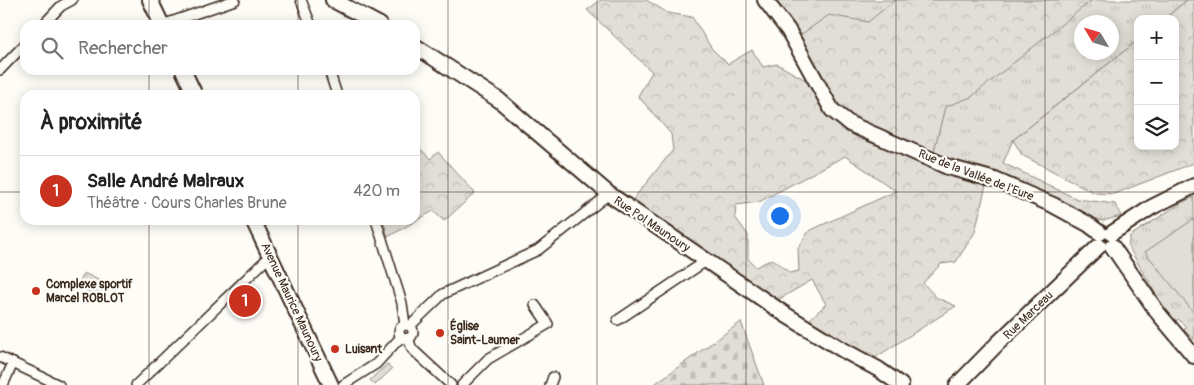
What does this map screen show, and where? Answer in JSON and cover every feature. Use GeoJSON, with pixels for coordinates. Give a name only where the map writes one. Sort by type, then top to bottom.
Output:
{"type":"FeatureCollection","features":[{"type":"Feature","properties":{"kind":"street"},"geometry":{"type":"LineString","coordinates":[[48,20],[61,6],[72,0]]}},
{"type":"Feature","properties":{"kind":"street"},"geometry":{"type":"LineString","coordinates":[[150,0],[160,20]]}},
{"type":"Feature","properties":{"kind":"street"},"geometry":{"type":"LineString","coordinates":[[177,20],[235,0]]}},
{"type":"Feature","properties":{"kind":"street"},"geometry":{"type":"LineString","coordinates":[[300,0],[308,20]]}},
{"type":"Feature","properties":{"kind":"street"},"geometry":{"type":"LineString","coordinates":[[333,0],[371,20]]}},
{"type":"Feature","properties":{"kind":"street","name":"Rue de la Vallée de l'Eure"},"geometry":{"type":"LineString","coordinates":[[765,0],[788,30],[832,110],[850,124],[948,167],[995,180],[1053,205],[1088,224],[1106,240],[1158,313],[1194,356]]}},
{"type":"Feature","properties":{"kind":"street"},"geometry":{"type":"LineString","coordinates":[[0,70],[20,49]]}},
{"type":"Feature","properties":{"kind":"street","name":"Rue Pol Maunoury"},"geometry":{"type":"LineString","coordinates":[[420,49],[500,100],[609,194],[786,315],[878,369],[901,385]]}},
{"type":"Feature","properties":{"kind":"street"},"geometry":{"type":"LineString","coordinates":[[185,75],[193,90]]}},
{"type":"Feature","properties":{"kind":"street"},"geometry":{"type":"LineString","coordinates":[[331,75],[336,90]]}},
{"type":"Feature","properties":{"kind":"street","name":"Rue Marceau"},"geometry":{"type":"LineString","coordinates":[[957,385],[999,342],[1106,240],[1152,207],[1194,186]]}},
{"type":"Feature","properties":{"kind":"street"},"geometry":{"type":"LineString","coordinates":[[408,325],[443,294],[538,250],[609,194]]}},
{"type":"Feature","properties":{"kind":"street","name":"Avenue Maurice Maunoury"},"geometry":{"type":"LineString","coordinates":[[255,225],[331,385]]}},
{"type":"Feature","properties":{"kind":"street"},"geometry":{"type":"LineString","coordinates":[[343,385],[376,364],[413,332],[408,325],[378,225]]}},
{"type":"Feature","properties":{"kind":"street"},"geometry":{"type":"LineString","coordinates":[[136,385],[270,256]]}},
{"type":"Feature","properties":{"kind":"street"},"geometry":{"type":"LineString","coordinates":[[618,320],[706,260]]}},
{"type":"Feature","properties":{"kind":"street"},"geometry":{"type":"LineString","coordinates":[[462,385],[488,359],[548,324],[535,305]]}},
{"type":"Feature","properties":{"kind":"street"},"geometry":{"type":"LineString","coordinates":[[405,338],[412,349],[451,385]]}},
{"type":"Feature","properties":{"kind":"street"},"geometry":{"type":"LineString","coordinates":[[0,357],[59,385]]}},
{"type":"Feature","properties":{"kind":"street"},"geometry":{"type":"LineString","coordinates":[[3,385],[13,363]]}},
{"type":"Feature","properties":{"kind":"green space"},"geometry":{"type":"Polygon","coordinates":[[[601,0],[646,0],[668,13],[692,17],[712,49],[728,64],[752,50],[763,67],[777,64],[811,83],[833,121],[860,139],[987,181],[975,232],[956,262],[941,264],[923,283],[937,298],[956,306],[873,359],[807,322],[826,304],[812,280],[776,301],[635,208],[634,198],[673,150],[671,134],[638,96],[652,72],[587,10],[601,0]],[[845,156],[759,202],[736,205],[735,217],[748,235],[748,259],[756,267],[772,259],[790,273],[799,271],[798,248],[809,231],[896,191],[845,156]]]}},
{"type":"Feature","properties":{"kind":"green space"},"geometry":{"type":"Polygon","coordinates":[[[775,0],[1187,0],[1169,15],[1134,15],[1134,43],[1119,55],[1119,15],[1074,15],[1074,60],[1113,60],[1013,140],[1003,163],[1077,199],[1115,204],[1121,216],[1103,221],[1082,214],[994,172],[924,153],[856,106],[775,0]]]}},
{"type":"Feature","properties":{"kind":"green space"},"geometry":{"type":"Polygon","coordinates":[[[895,0],[1092,0],[971,97],[945,107],[933,155],[864,125],[833,106],[799,36],[829,15],[868,22],[895,0]]]}},
{"type":"Feature","properties":{"kind":"green space"},"geometry":{"type":"Polygon","coordinates":[[[1187,0],[1194,0],[1194,163],[1114,194],[1095,193],[1022,155],[1013,140],[1113,60],[1119,60],[1119,55],[1134,43],[1134,150],[1179,150],[1179,15],[1169,15],[1187,0]]]}},
{"type":"Feature","properties":{"kind":"green space"},"geometry":{"type":"Polygon","coordinates":[[[420,148],[430,159],[438,152],[475,193],[444,221],[433,211],[420,219],[420,148]]]}},
{"type":"Feature","properties":{"kind":"green space"},"geometry":{"type":"Polygon","coordinates":[[[1194,197],[1194,340],[1184,330],[1186,327],[1178,319],[1176,321],[1165,310],[1128,246],[1130,236],[1181,203],[1194,197]]]}},
{"type":"Feature","properties":{"kind":"green space"},"geometry":{"type":"Polygon","coordinates":[[[1194,219],[1194,313],[1145,252],[1194,219]]]}},
{"type":"Feature","properties":{"kind":"green space"},"geometry":{"type":"Polygon","coordinates":[[[384,225],[409,225],[388,237],[384,225]]]}},
{"type":"Feature","properties":{"kind":"green space"},"geometry":{"type":"Polygon","coordinates":[[[84,273],[110,286],[103,299],[78,286],[84,273]]]}},
{"type":"Feature","properties":{"kind":"green space"},"geometry":{"type":"Polygon","coordinates":[[[741,322],[764,385],[657,385],[656,383],[741,322]]]}},
{"type":"Feature","properties":{"kind":"green space"},"geometry":{"type":"Polygon","coordinates":[[[387,364],[392,369],[375,385],[370,380],[387,364]]]}},
{"type":"Feature","properties":{"kind":"place","name":"Complexe sportif Marcel ROBLOT"},"geometry":{"type":"Point","coordinates":[36,291]}},
{"type":"Feature","properties":{"kind":"place","name":"Salle André Malraux"},"geometry":{"type":"Point","coordinates":[245,301]}},
{"type":"Feature","properties":{"kind":"place","name":"Église Saint-Laumer"},"geometry":{"type":"Point","coordinates":[440,333]}},
{"type":"Feature","properties":{"kind":"place","name":"Luisant"},"geometry":{"type":"Point","coordinates":[335,349]}}]}
